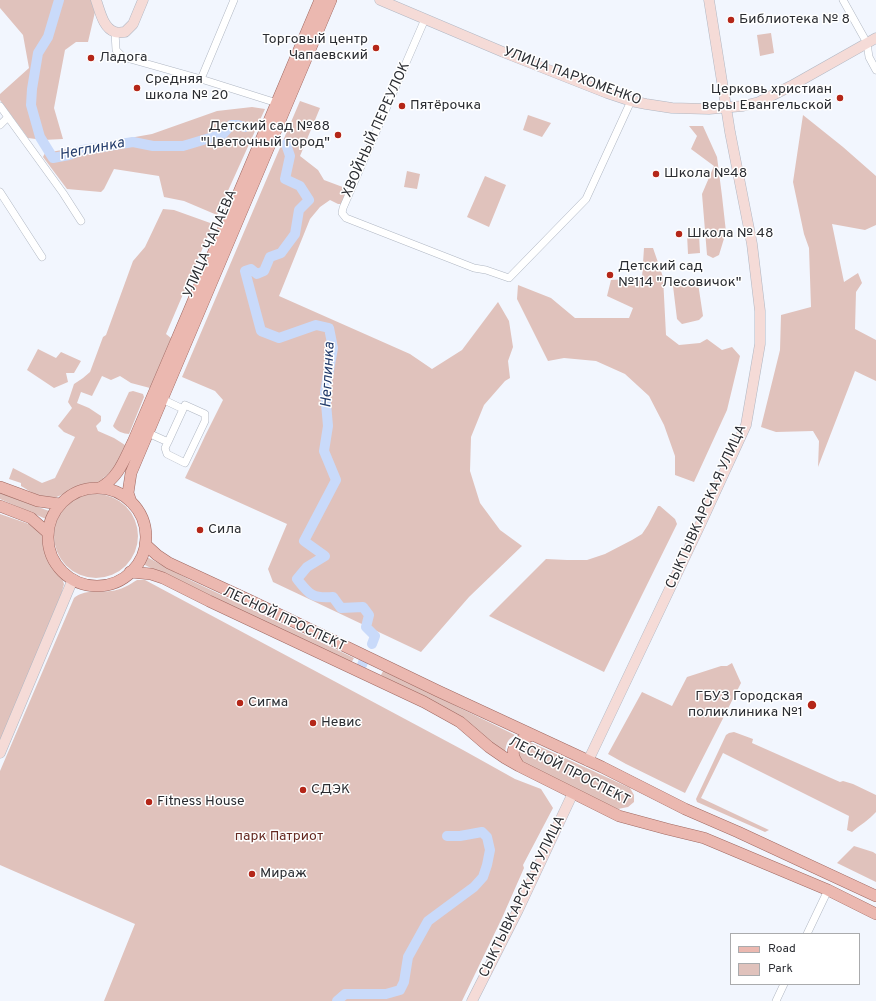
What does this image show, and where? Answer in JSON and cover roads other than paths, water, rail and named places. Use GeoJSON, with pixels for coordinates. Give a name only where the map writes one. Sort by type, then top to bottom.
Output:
{"type":"FeatureCollection","features":[{"type":"Feature","properties":{"kind":"main road","name":"УЛИЦА ЧАПАЕВА"},"geometry":{"type":"LineString","coordinates":[[100,488],[118,472],[133,442],[320,0]]}},
{"type":"Feature","properties":{"kind":"main road","name":"УЛИЦА ЧАПАЕВА"},"geometry":{"type":"LineString","coordinates":[[131,502],[128,493],[130,473],[331,0]]}},
{"type":"Feature","properties":{"kind":"main road"},"geometry":{"type":"LineString","coordinates":[[0,487],[38,502],[60,504]]}},
{"type":"Feature","properties":{"kind":"main road"},"geometry":{"type":"LineString","coordinates":[[100,488],[122,494],[131,502],[138,510],[146,530],[143,553],[138,564],[130,572],[120,580],[109,584],[96,586],[73,580],[59,568],[50,551],[48,533],[52,517],[60,504],[72,494],[85,489],[100,488]]}},
{"type":"Feature","properties":{"kind":"main road"},"geometry":{"type":"LineString","coordinates":[[0,506],[31,518],[48,533]]}},
{"type":"Feature","properties":{"kind":"main road","name":"ЛЕСНОЙ ПРОСПЕКТ"},"geometry":{"type":"LineString","coordinates":[[145,544],[168,563],[588,761],[685,809],[876,895]]}},
{"type":"Feature","properties":{"kind":"main road","name":"ЛЕСНОЙ ПРОСПЕКТ"},"geometry":{"type":"LineString","coordinates":[[130,572],[151,574],[163,578],[424,702],[460,722],[504,758],[619,816],[704,838],[828,890],[876,914]]}},
{"type":"Feature","properties":{"kind":"main road"},"geometry":{"type":"LineString","coordinates":[[519,766],[514,757],[513,752],[515,747],[521,740],[533,735]]}},
{"type":"Feature","properties":{"kind":"main road"},"geometry":{"type":"LineString","coordinates":[[738,852],[745,835]]}},
{"type":"Feature","properties":{"kind":"street"},"geometry":{"type":"LineString","coordinates":[[96,0],[106,26],[115,32],[125,32],[133,24],[143,0]]}},
{"type":"Feature","properties":{"kind":"street"},"geometry":{"type":"LineString","coordinates":[[201,79],[234,0]]}},
{"type":"Feature","properties":{"kind":"street","name":"УЛИЦА ПАРХОМЕНКО"},"geometry":{"type":"LineString","coordinates":[[380,0],[503,52],[607,93],[631,101],[672,108],[709,110],[743,106],[759,102],[791,86],[872,40]]}},
{"type":"Feature","properties":{"kind":"street","name":"СЫКТЫВКАРСКАЯ УЛИЦА"},"geometry":{"type":"LineString","coordinates":[[588,761],[746,425],[760,344],[760,311],[752,244],[730,132],[709,0]]}},
{"type":"Feature","properties":{"kind":"street"},"geometry":{"type":"LineString","coordinates":[[843,0],[872,40],[869,57],[876,70]]}},
{"type":"Feature","properties":{"kind":"street","name":"ХВОЙНЫЙ ПЕРЕУЛОК"},"geometry":{"type":"LineString","coordinates":[[425,19],[343,208],[342,213],[346,218],[474,268],[486,270],[508,278],[586,199],[631,101]]}},
{"type":"Feature","properties":{"kind":"street"},"geometry":{"type":"LineString","coordinates":[[115,32],[116,50],[123,57],[201,79],[277,103]]}},
{"type":"Feature","properties":{"kind":"street"},"geometry":{"type":"LineString","coordinates":[[0,106],[81,221]]}},
{"type":"Feature","properties":{"kind":"street"},"geometry":{"type":"LineString","coordinates":[[0,125],[8,117]]}},
{"type":"Feature","properties":{"kind":"street"},"geometry":{"type":"LineString","coordinates":[[0,192],[42,256]]}},
{"type":"Feature","properties":{"kind":"street"},"geometry":{"type":"LineString","coordinates":[[162,399],[183,409]]}},
{"type":"Feature","properties":{"kind":"street"},"geometry":{"type":"LineString","coordinates":[[185,405],[205,414],[205,421],[185,463],[167,454],[165,448],[168,442],[185,405]]}},
{"type":"Feature","properties":{"kind":"street"},"geometry":{"type":"LineString","coordinates":[[148,433],[168,442]]}},
{"type":"Feature","properties":{"kind":"street"},"geometry":{"type":"LineString","coordinates":[[0,753],[73,580]]}},
{"type":"Feature","properties":{"kind":"street","name":"СЫКТЫВКАРСКАЯ УЛИЦА"},"geometry":{"type":"LineString","coordinates":[[472,1001],[573,793]]}},
{"type":"Feature","properties":{"kind":"street"},"geometry":{"type":"LineString","coordinates":[[808,933],[828,890]]}},
{"type":"Feature","properties":{"kind":"street"},"geometry":{"type":"LineString","coordinates":[[776,1001],[784,985]]}},
{"type":"Feature","properties":{"kind":"waterway","name":"Неглинка"},"geometry":{"type":"LineString","coordinates":[[59,0],[48,37],[38,53],[31,105],[40,137],[53,158],[69,155],[83,150],[133,142],[153,146],[183,146],[223,134],[231,125],[245,127]]}},
{"type":"Feature","properties":{"kind":"waterway","name":"Неглинка"},"geometry":{"type":"LineString","coordinates":[[286,144],[290,156],[285,179],[300,186],[309,200],[299,210],[295,234],[281,253],[270,257],[264,271],[257,274],[251,269],[245,271],[261,331],[279,338],[316,325],[329,328],[333,348],[325,392],[328,426],[324,451],[336,480],[304,541],[325,556],[307,567],[297,579],[308,592],[320,597],[333,597],[341,608],[363,607],[369,615],[366,627],[375,636],[372,644]]}},
{"type":"Feature","properties":{"kind":"waterway","name":"Неглинка"},"geometry":{"type":"LineString","coordinates":[[362,665],[364,660]]}},
{"type":"Feature","properties":{"kind":"waterway","name":"Неглинка"},"geometry":{"type":"LineString","coordinates":[[337,1001],[345,994],[386,994],[400,990],[404,982],[408,957],[428,921],[474,887],[483,877],[490,850],[487,837],[482,832],[460,836],[447,836]]}},
{"type":"Feature","properties":{"kind":"place","name":"Библиотека № 8"},"geometry":{"type":"Point","coordinates":[731,20]}},
{"type":"Feature","properties":{"kind":"place","name":"Торговый центр Чапаевский"},"geometry":{"type":"Point","coordinates":[376,48]}},
{"type":"Feature","properties":{"kind":"place","name":"Ладога"},"geometry":{"type":"Point","coordinates":[91,58]}},
{"type":"Feature","properties":{"kind":"place","name":"Средняя школа № 20"},"geometry":{"type":"Point","coordinates":[137,88]}},
{"type":"Feature","properties":{"kind":"place","name":"Церковь христиан веры Евангельской"},"geometry":{"type":"Point","coordinates":[840,98]}},
{"type":"Feature","properties":{"kind":"place","name":"Пятёрочка"},"geometry":{"type":"Point","coordinates":[402,106]}},
{"type":"Feature","properties":{"kind":"place","name":"Детский сад №88 \"Цветочный город\""},"geometry":{"type":"Point","coordinates":[338,135]}},
{"type":"Feature","properties":{"kind":"place","name":"Школа №48"},"geometry":{"type":"Point","coordinates":[656,174]}},
{"type":"Feature","properties":{"kind":"place","name":"Школа № 48"},"geometry":{"type":"Point","coordinates":[679,234]}},
{"type":"Feature","properties":{"kind":"place","name":"Детский сад №114 \"Лесовичок\""},"geometry":{"type":"Point","coordinates":[610,275]}},
{"type":"Feature","properties":{"kind":"place","name":"Сила"},"geometry":{"type":"Point","coordinates":[200,530]}},
{"type":"Feature","properties":{"kind":"place","name":"Сигма"},"geometry":{"type":"Point","coordinates":[240,703]}},
{"type":"Feature","properties":{"kind":"place","name":"ГБУЗ Городская поликлиника №1"},"geometry":{"type":"Point","coordinates":[812,705]}},
{"type":"Feature","properties":{"kind":"place","name":"Невис"},"geometry":{"type":"Point","coordinates":[313,723]}},
{"type":"Feature","properties":{"kind":"place","name":"СДЭК"},"geometry":{"type":"Point","coordinates":[303,790]}},
{"type":"Feature","properties":{"kind":"place","name":"Fitness House"},"geometry":{"type":"Point","coordinates":[149,802]}},
{"type":"Feature","properties":{"kind":"place","name":"Мираж"},"geometry":{"type":"Point","coordinates":[252,874]}},
{"type":"Feature","properties":{"kind":"park label","name":"парк Патриот"},"geometry":{"type":"Point","coordinates":[279,837]}}]}
